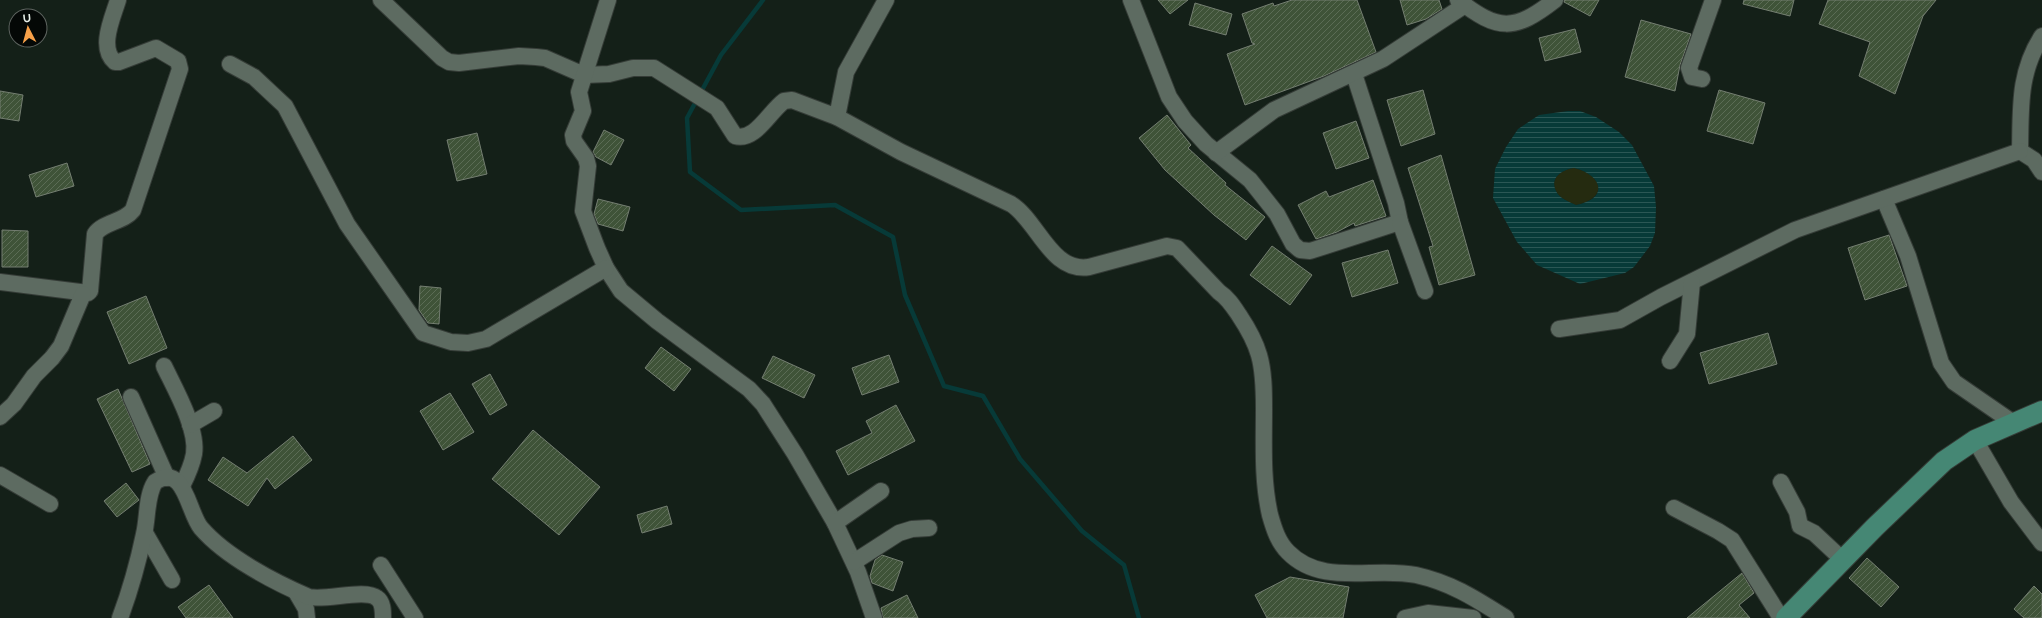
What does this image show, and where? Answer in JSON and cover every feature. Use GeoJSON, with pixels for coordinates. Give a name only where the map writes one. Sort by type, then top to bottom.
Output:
{"type":"FeatureCollection","features":[{"type":"Feature","properties":{"kind":"main road"},"geometry":{"type":"LineString","coordinates":[[1786,618],[1933,470],[1974,440],[2012,422],[2042,411]]}},
{"type":"Feature","properties":{"kind":"street"},"geometry":{"type":"LineString","coordinates":[[0,282],[87,294],[90,291],[95,234],[99,230],[128,215],[133,210],[180,69],[178,61],[156,48],[119,62],[115,62],[112,59],[107,50],[107,42],[118,0]]}},
{"type":"Feature","properties":{"kind":"street"},"geometry":{"type":"LineString","coordinates":[[381,0],[442,58],[449,62],[459,63],[519,56],[545,58],[584,74],[609,74],[633,68],[654,68],[717,108],[735,136],[741,138],[748,136],[781,104],[788,100],[795,101],[837,117],[902,152],[1016,207],[1033,225],[1046,243],[1070,266],[1077,268],[1089,267],[1167,246],[1177,248],[1219,292],[1227,298],[1247,327],[1259,355],[1264,391],[1263,465],[1266,497],[1275,532],[1287,551],[1294,558],[1311,567],[1326,572],[1347,574],[1397,572],[1441,582],[1459,589],[1506,618]]}},
{"type":"Feature","properties":{"kind":"street"},"geometry":{"type":"LineString","coordinates":[[608,0],[579,92],[583,112],[573,138],[588,166],[583,211],[606,268],[621,291],[637,306],[756,395],[795,454],[835,523],[854,562],[874,618]]}},
{"type":"Feature","properties":{"kind":"street"},"geometry":{"type":"LineString","coordinates":[[837,117],[841,89],[846,72],[886,0]]}},
{"type":"Feature","properties":{"kind":"street"},"geometry":{"type":"LineString","coordinates":[[1131,0],[1169,97],[1176,109],[1206,144],[1250,180],[1277,214],[1293,244],[1300,250],[1310,251],[1400,222]]}},
{"type":"Feature","properties":{"kind":"street"},"geometry":{"type":"LineString","coordinates":[[1216,152],[1274,110],[1354,74],[1404,47],[1461,3],[1482,17],[1501,24],[1509,24],[1517,23],[1540,11],[1555,0]]}},
{"type":"Feature","properties":{"kind":"street"},"geometry":{"type":"LineString","coordinates":[[1702,79],[1692,77],[1689,68],[1713,0]]}},
{"type":"Feature","properties":{"kind":"street"},"geometry":{"type":"LineString","coordinates":[[2020,151],[2022,86],[2031,55],[2042,36]]}},
{"type":"Feature","properties":{"kind":"street"},"geometry":{"type":"LineString","coordinates":[[230,64],[254,77],[285,106],[347,224],[423,333],[433,338],[451,342],[468,343],[486,339],[606,268]]}},
{"type":"Feature","properties":{"kind":"street"},"geometry":{"type":"LineString","coordinates":[[1354,74],[1396,203],[1400,222],[1425,291]]}},
{"type":"Feature","properties":{"kind":"street"},"geometry":{"type":"LineString","coordinates":[[2020,151],[2034,160],[2042,172]]}},
{"type":"Feature","properties":{"kind":"street"},"geometry":{"type":"LineString","coordinates":[[1559,329],[1620,320],[1795,230],[2020,151]]}},
{"type":"Feature","properties":{"kind":"street"},"geometry":{"type":"LineString","coordinates":[[1884,199],[1908,256],[1940,363],[1954,382],[2012,422]]}},
{"type":"Feature","properties":{"kind":"street"},"geometry":{"type":"LineString","coordinates":[[1670,362],[1687,334],[1692,282]]}},
{"type":"Feature","properties":{"kind":"street"},"geometry":{"type":"LineString","coordinates":[[0,417],[14,404],[40,369],[52,358],[68,330],[83,294]]}},
{"type":"Feature","properties":{"kind":"street"},"geometry":{"type":"LineString","coordinates":[[164,366],[190,425],[194,454],[182,486]]}},
{"type":"Feature","properties":{"kind":"street"},"geometry":{"type":"LineString","coordinates":[[131,397],[167,478]]}},
{"type":"Feature","properties":{"kind":"street"},"geometry":{"type":"LineString","coordinates":[[190,425],[214,411]]}},
{"type":"Feature","properties":{"kind":"street"},"geometry":{"type":"LineString","coordinates":[[1974,440],[2011,502],[2042,544]]}},
{"type":"Feature","properties":{"kind":"street"},"geometry":{"type":"LineString","coordinates":[[0,475],[50,504]]}},
{"type":"Feature","properties":{"kind":"street"},"geometry":{"type":"LineString","coordinates":[[120,618],[137,566],[145,533],[153,485],[158,481],[167,478],[178,481],[182,486],[198,524],[212,540],[248,564],[296,592],[309,597],[320,599],[371,594],[378,598],[381,603],[384,618]]}},
{"type":"Feature","properties":{"kind":"street"},"geometry":{"type":"LineString","coordinates":[[1781,482],[1797,512],[1800,526],[1814,533],[1844,561]]}},
{"type":"Feature","properties":{"kind":"street"},"geometry":{"type":"LineString","coordinates":[[835,523],[881,491]]}},
{"type":"Feature","properties":{"kind":"street"},"geometry":{"type":"LineString","coordinates":[[1674,508],[1732,540],[1781,618]]}},
{"type":"Feature","properties":{"kind":"street"},"geometry":{"type":"LineString","coordinates":[[854,562],[899,533],[912,529],[929,528]]}},
{"type":"Feature","properties":{"kind":"street"},"geometry":{"type":"LineString","coordinates":[[145,533],[172,580]]}},
{"type":"Feature","properties":{"kind":"street"},"geometry":{"type":"LineString","coordinates":[[381,565],[415,618]]}},
{"type":"Feature","properties":{"kind":"street"},"geometry":{"type":"LineString","coordinates":[[296,592],[306,609],[307,618]]}},
{"type":"Feature","properties":{"kind":"street"},"geometry":{"type":"LineString","coordinates":[[1405,618],[1428,613],[1473,618]]}},
{"type":"Feature","properties":{"kind":"green space"},"geometry":{"type":"Polygon","coordinates":[[[1574,168],[1584,171],[1591,176],[1596,181],[1598,186],[1598,192],[1594,197],[1587,202],[1576,205],[1559,196],[1554,186],[1556,178],[1562,172],[1574,168]]]}},
{"type":"Feature","properties":{"kind":"water"},"geometry":{"type":"Polygon","coordinates":[[[1580,111],[1596,117],[1619,132],[1632,145],[1654,186],[1656,207],[1655,233],[1650,246],[1634,267],[1625,273],[1580,284],[1537,265],[1517,242],[1493,198],[1495,169],[1506,147],[1518,129],[1539,115],[1580,111]],[[1574,168],[1566,170],[1556,178],[1554,186],[1559,196],[1576,205],[1594,198],[1598,193],[1596,181],[1584,171],[1574,168]]]}},
{"type":"Feature","properties":{"kind":"building"},"geometry":{"type":"Polygon","coordinates":[[[1158,0],[1188,0],[1170,14],[1158,0]]]}},
{"type":"Feature","properties":{"kind":"building"},"geometry":{"type":"Polygon","coordinates":[[[1292,0],[1357,0],[1376,52],[1324,76],[1245,105],[1227,54],[1255,44],[1252,43],[1242,14],[1273,3],[1274,6],[1292,0]]]}},
{"type":"Feature","properties":{"kind":"building"},"geometry":{"type":"Polygon","coordinates":[[[1400,0],[1439,0],[1442,9],[1426,19],[1407,25],[1400,0]]]}},
{"type":"Feature","properties":{"kind":"building"},"geometry":{"type":"Polygon","coordinates":[[[1564,0],[1599,0],[1590,16],[1564,2],[1564,0]]]}},
{"type":"Feature","properties":{"kind":"building"},"geometry":{"type":"Polygon","coordinates":[[[1744,0],[1794,0],[1790,16],[1743,4],[1744,0]]]}},
{"type":"Feature","properties":{"kind":"building"},"geometry":{"type":"Polygon","coordinates":[[[1828,0],[1936,0],[1923,16],[1895,94],[1859,76],[1870,42],[1819,24],[1828,0]]]}},
{"type":"Feature","properties":{"kind":"building"},"geometry":{"type":"Polygon","coordinates":[[[1195,3],[1232,14],[1226,35],[1189,25],[1195,3]]]}},
{"type":"Feature","properties":{"kind":"building"},"geometry":{"type":"Polygon","coordinates":[[[1641,20],[1691,34],[1680,65],[1675,91],[1625,77],[1641,20]]]}},
{"type":"Feature","properties":{"kind":"building"},"geometry":{"type":"Polygon","coordinates":[[[1575,29],[1581,52],[1545,61],[1539,38],[1575,29]]]}},
{"type":"Feature","properties":{"kind":"building"},"geometry":{"type":"Polygon","coordinates":[[[1423,90],[1435,134],[1401,146],[1387,100],[1423,90]]]}},
{"type":"Feature","properties":{"kind":"building"},"geometry":{"type":"Polygon","coordinates":[[[1719,90],[1765,103],[1753,144],[1707,131],[1719,90]]]}},
{"type":"Feature","properties":{"kind":"building"},"geometry":{"type":"Polygon","coordinates":[[[0,91],[23,95],[19,121],[0,118],[0,91]]]}},
{"type":"Feature","properties":{"kind":"building"},"geometry":{"type":"Polygon","coordinates":[[[1167,115],[1191,145],[1188,148],[1226,183],[1225,185],[1265,217],[1246,240],[1214,215],[1165,170],[1139,138],[1167,115]]]}},
{"type":"Feature","properties":{"kind":"building"},"geometry":{"type":"Polygon","coordinates":[[[1356,121],[1369,158],[1336,169],[1323,133],[1356,121]]]}},
{"type":"Feature","properties":{"kind":"building"},"geometry":{"type":"Polygon","coordinates":[[[604,130],[624,140],[611,165],[596,157],[593,152],[604,130]]]}},
{"type":"Feature","properties":{"kind":"building"},"geometry":{"type":"Polygon","coordinates":[[[477,133],[487,174],[457,181],[447,140],[477,133]]]}},
{"type":"Feature","properties":{"kind":"building"},"geometry":{"type":"Polygon","coordinates":[[[1441,155],[1475,275],[1439,285],[1429,247],[1433,246],[1408,168],[1441,155]]]}},
{"type":"Feature","properties":{"kind":"building"},"geometry":{"type":"Polygon","coordinates":[[[67,163],[74,186],[36,197],[29,175],[67,163]]]}},
{"type":"Feature","properties":{"kind":"building"},"geometry":{"type":"Polygon","coordinates":[[[1373,180],[1386,216],[1355,226],[1354,223],[1337,232],[1316,239],[1298,205],[1326,191],[1329,197],[1373,180]]]}},
{"type":"Feature","properties":{"kind":"building"},"geometry":{"type":"Polygon","coordinates":[[[598,199],[630,207],[623,231],[598,224],[594,214],[598,199]]]}},
{"type":"Feature","properties":{"kind":"building"},"geometry":{"type":"Polygon","coordinates":[[[2,230],[28,231],[28,267],[2,267],[2,230]]]}},
{"type":"Feature","properties":{"kind":"building"},"geometry":{"type":"Polygon","coordinates":[[[1889,235],[1907,286],[1865,300],[1848,248],[1889,235]]]}},
{"type":"Feature","properties":{"kind":"building"},"geometry":{"type":"Polygon","coordinates":[[[1272,246],[1312,275],[1290,305],[1250,275],[1272,246]]]}},
{"type":"Feature","properties":{"kind":"building"},"geometry":{"type":"Polygon","coordinates":[[[1388,250],[1398,283],[1352,297],[1342,263],[1388,250]]]}},
{"type":"Feature","properties":{"kind":"building"},"geometry":{"type":"Polygon","coordinates":[[[420,286],[441,288],[439,324],[428,323],[419,310],[420,286]]]}},
{"type":"Feature","properties":{"kind":"building"},"geometry":{"type":"Polygon","coordinates":[[[146,296],[167,348],[129,364],[107,312],[146,296]]]}},
{"type":"Feature","properties":{"kind":"building"},"geometry":{"type":"Polygon","coordinates":[[[1768,333],[1777,364],[1709,384],[1700,353],[1768,333]]]}},
{"type":"Feature","properties":{"kind":"building"},"geometry":{"type":"Polygon","coordinates":[[[661,347],[691,369],[674,391],[645,368],[661,347]]]}},
{"type":"Feature","properties":{"kind":"building"},"geometry":{"type":"Polygon","coordinates":[[[889,355],[899,382],[862,395],[852,368],[889,355]]]}},
{"type":"Feature","properties":{"kind":"building"},"geometry":{"type":"Polygon","coordinates":[[[773,356],[815,375],[804,398],[762,378],[773,356]]]}},
{"type":"Feature","properties":{"kind":"building"},"geometry":{"type":"Polygon","coordinates":[[[490,374],[507,405],[490,415],[472,384],[490,374]]]}},
{"type":"Feature","properties":{"kind":"building"},"geometry":{"type":"Polygon","coordinates":[[[118,389],[150,464],[132,472],[97,399],[118,389]]]}},
{"type":"Feature","properties":{"kind":"building"},"geometry":{"type":"Polygon","coordinates":[[[450,393],[474,432],[443,450],[420,411],[450,393]]]}},
{"type":"Feature","properties":{"kind":"building"},"geometry":{"type":"Polygon","coordinates":[[[896,405],[915,441],[848,475],[836,451],[872,433],[866,421],[896,405]]]}},
{"type":"Feature","properties":{"kind":"building"},"geometry":{"type":"Polygon","coordinates":[[[533,430],[600,487],[559,535],[492,479],[533,430]]]}},
{"type":"Feature","properties":{"kind":"building"},"geometry":{"type":"Polygon","coordinates":[[[293,436],[312,460],[275,489],[267,478],[248,506],[208,480],[223,457],[247,473],[293,436]]]}},
{"type":"Feature","properties":{"kind":"building"},"geometry":{"type":"Polygon","coordinates":[[[126,483],[139,500],[117,517],[104,501],[126,483]]]}},
{"type":"Feature","properties":{"kind":"building"},"geometry":{"type":"Polygon","coordinates":[[[667,506],[672,524],[642,533],[637,515],[667,506]]]}},
{"type":"Feature","properties":{"kind":"building"},"geometry":{"type":"Polygon","coordinates":[[[882,555],[903,562],[893,591],[872,583],[870,576],[875,560],[882,555]]]}},
{"type":"Feature","properties":{"kind":"building"},"geometry":{"type":"Polygon","coordinates":[[[1867,558],[1899,587],[1881,607],[1849,578],[1867,558]]]}},
{"type":"Feature","properties":{"kind":"building"},"geometry":{"type":"Polygon","coordinates":[[[1742,573],[1754,593],[1739,605],[1750,618],[1687,618],[1742,573]]]}},
{"type":"Feature","properties":{"kind":"building"},"geometry":{"type":"Polygon","coordinates":[[[1290,577],[1349,587],[1343,618],[1267,618],[1255,595],[1290,577]]]}},
{"type":"Feature","properties":{"kind":"building"},"geometry":{"type":"Polygon","coordinates":[[[209,585],[233,618],[186,618],[178,607],[209,585]]]}},
{"type":"Feature","properties":{"kind":"building"},"geometry":{"type":"Polygon","coordinates":[[[2034,586],[2042,594],[2042,618],[2024,618],[2014,609],[2034,586]]]}},
{"type":"Feature","properties":{"kind":"building"},"geometry":{"type":"Polygon","coordinates":[[[907,595],[918,618],[883,618],[881,608],[907,595]]]}},
{"type":"Feature","properties":{"kind":"waterway"},"geometry":{"type":"LineString","coordinates":[[763,0],[721,55],[687,118],[690,172],[741,210],[835,205],[893,237],[905,295],[944,386],[983,396],[1020,459],[1082,531],[1124,565],[1139,618]]}}]}
